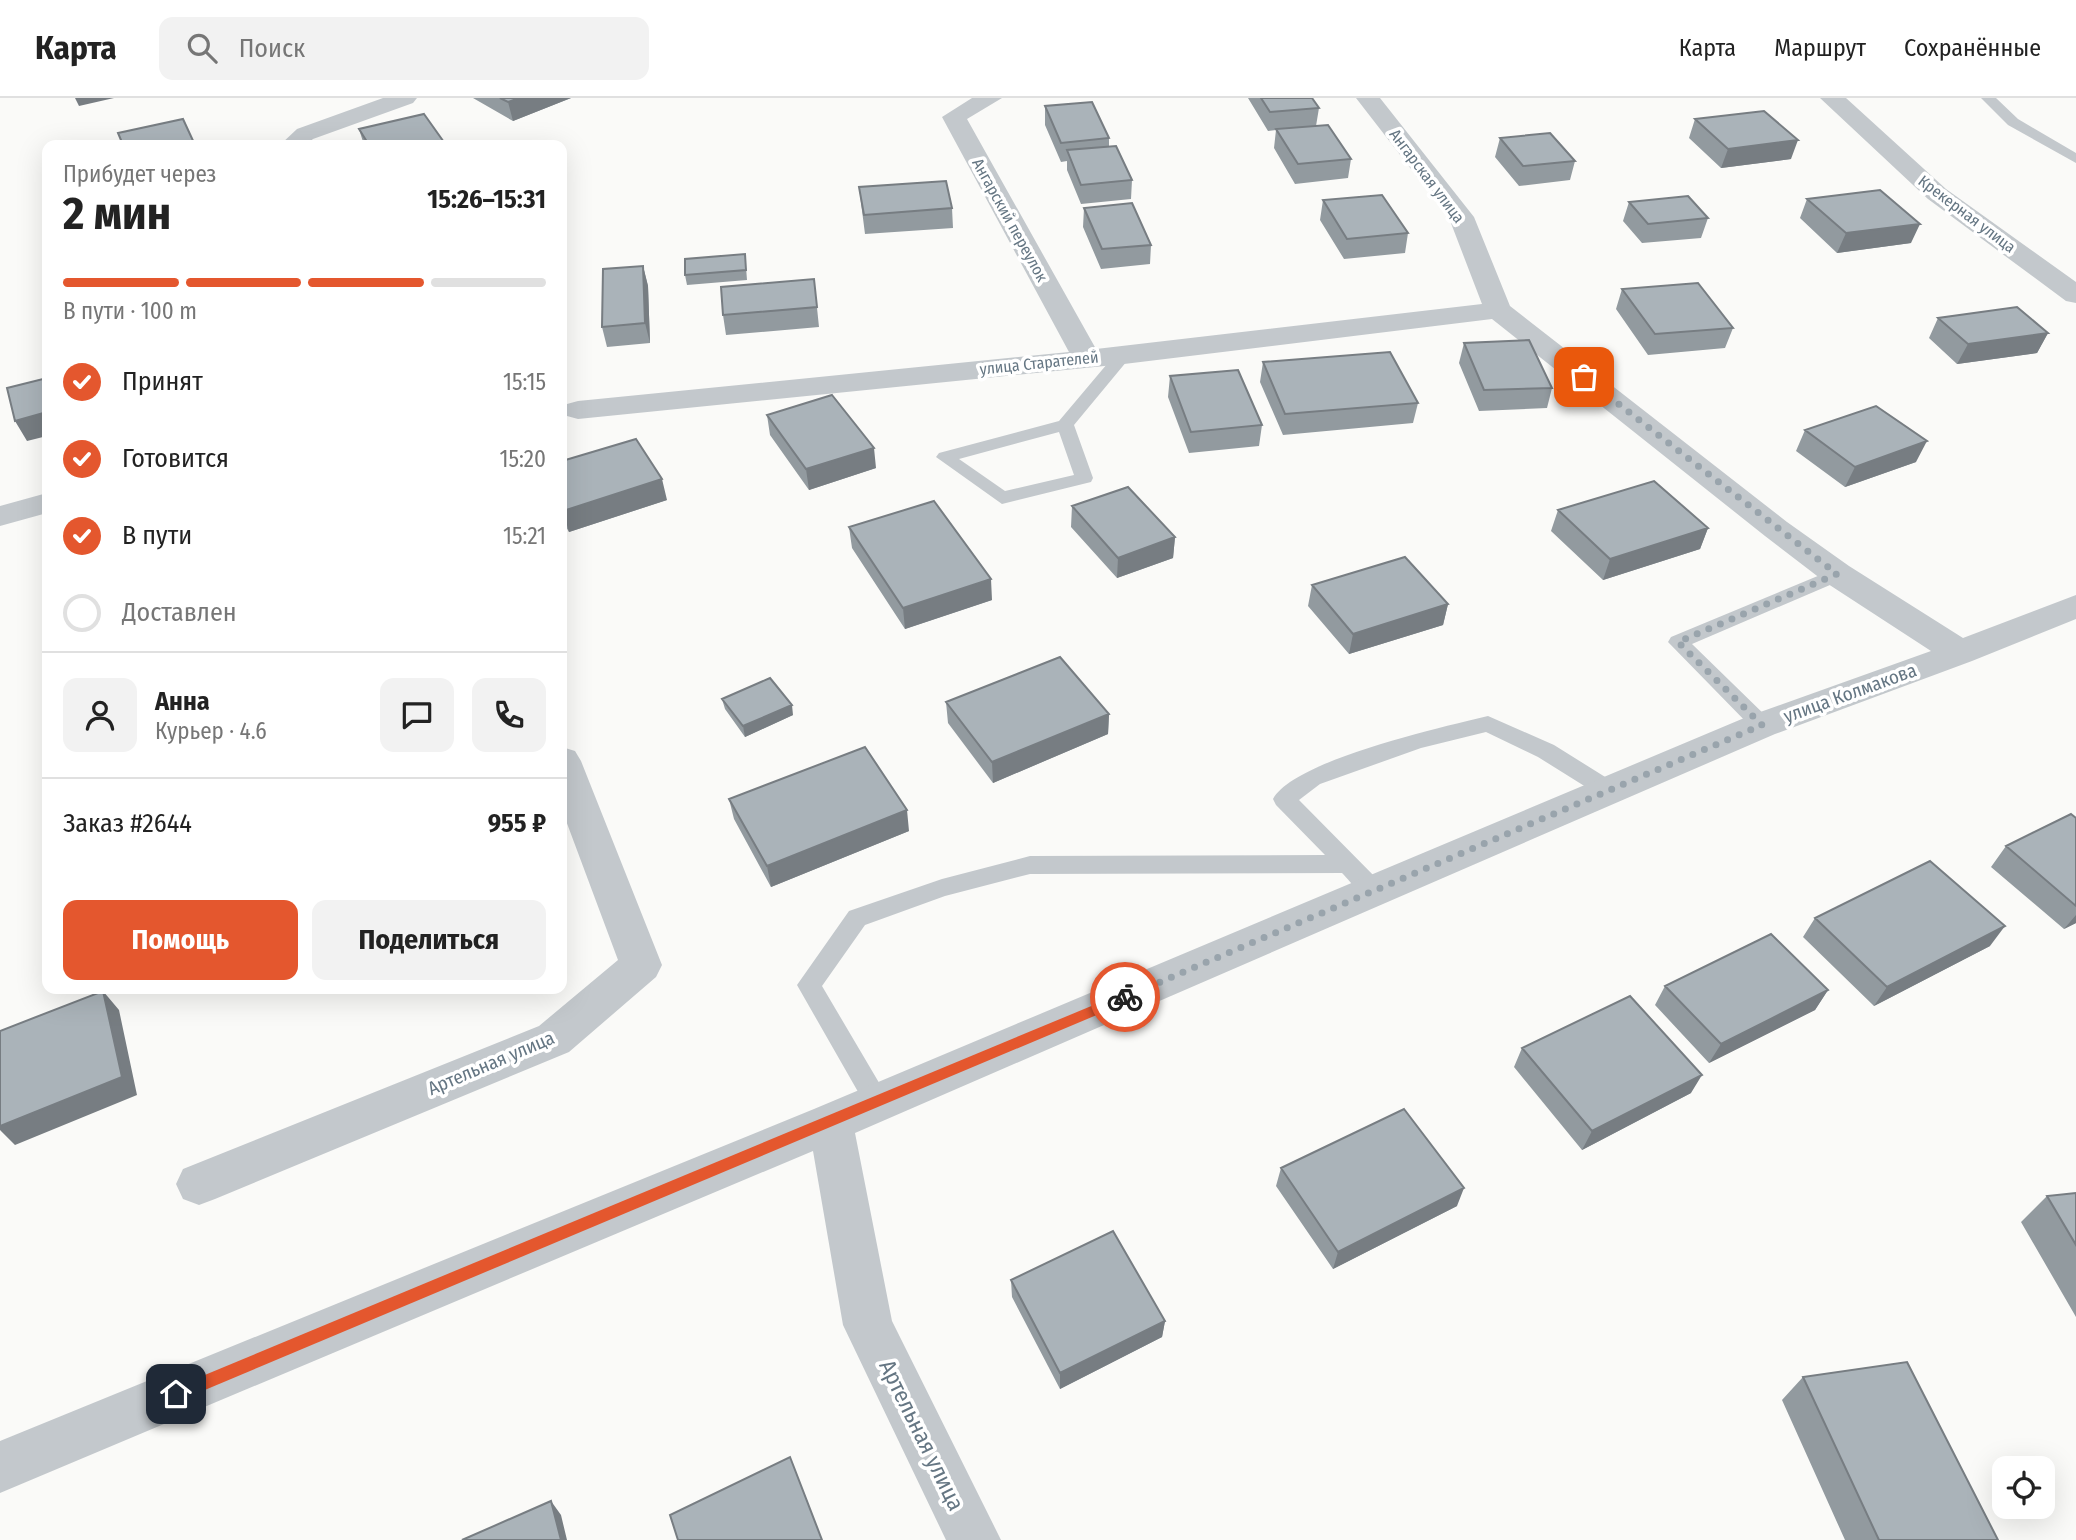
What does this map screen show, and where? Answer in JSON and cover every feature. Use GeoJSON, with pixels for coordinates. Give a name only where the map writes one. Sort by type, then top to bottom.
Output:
{"type":"FeatureCollection","features":[{"type":"Feature","properties":{"kind":"street"},"geometry":{"type":"LineString","coordinates":[[298,140],[305,134],[405,98]]}},
{"type":"Feature","properties":{"kind":"street","name":"Ангарский переулок"},"geometry":{"type":"LineString","coordinates":[[990,98],[954,117],[1087,358]]}},
{"type":"Feature","properties":{"kind":"street","name":"Ангарская улица"},"geometry":{"type":"LineString","coordinates":[[1368,98],[1461,216],[1498,310]]}},
{"type":"Feature","properties":{"kind":"street","name":"Крекерная улица"},"geometry":{"type":"LineString","coordinates":[[1832,98],[1937,194],[2076,295]]}},
{"type":"Feature","properties":{"kind":"street"},"geometry":{"type":"LineString","coordinates":[[1498,310],[1837,574],[1960,653]]}},
{"type":"Feature","properties":{"kind":"street","name":"улица Старателей"},"geometry":{"type":"LineString","coordinates":[[578,410],[1124,355],[1498,310]]}},
{"type":"Feature","properties":{"kind":"street"},"geometry":{"type":"LineString","coordinates":[[0,516],[42,504]]}},
{"type":"Feature","properties":{"kind":"street","name":"улица Колмакова"},"geometry":{"type":"LineString","coordinates":[[0,1467],[830,1123],[1361,878],[1610,790],[1762,725],[1960,653],[2076,606]]}},
{"type":"Feature","properties":{"kind":"street","name":"Артельная улица"},"geometry":{"type":"LineString","coordinates":[[199,1184],[554,1039],[641,965],[567,774]]}},
{"type":"Feature","properties":{"kind":"street","name":"Артельная улица"},"geometry":{"type":"LineString","coordinates":[[830,1123],[868,1325],[974,1540]]}},
{"type":"Feature","properties":{"kind":"lane"},"geometry":{"type":"LineString","coordinates":[[1988,98],[2013,121],[2076,159]]}},
{"type":"Feature","properties":{"kind":"lane"},"geometry":{"type":"LineString","coordinates":[[1065,425],[1084,478],[1002,498],[945,457],[1065,425],[1124,355]]}},
{"type":"Feature","properties":{"kind":"lane"},"geometry":{"type":"LineString","coordinates":[[1762,725],[1678,642],[1837,574]]}},
{"type":"Feature","properties":{"kind":"lane"},"geometry":{"type":"LineString","coordinates":[[1361,878],[1284,799],[1312,778],[1417,741],[1488,724],[1546,751],[1610,790]]}},
{"type":"Feature","properties":{"kind":"lane"},"geometry":{"type":"LineString","coordinates":[[878,1102],[809,985],[857,918],[942,888],[1031,865],[1361,878]]}},
{"type":"Feature","properties":{"kind":"building"},"geometry":{"type":"Polygon","coordinates":[[[500,98],[519,98],[508,102],[500,98]]]}},
{"type":"Feature","properties":{"kind":"building"},"geometry":{"type":"Polygon","coordinates":[[[1261,98],[1312,98],[1319,108],[1270,112],[1261,98]]]}},
{"type":"Feature","properties":{"kind":"building"},"geometry":{"type":"Polygon","coordinates":[[[1092,102],[1109,138],[1061,143],[1045,106],[1092,102]]]}},
{"type":"Feature","properties":{"kind":"building"},"geometry":{"type":"Polygon","coordinates":[[[1764,111],[1798,140],[1728,149],[1695,119],[1764,111]]]}},
{"type":"Feature","properties":{"kind":"building"},"geometry":{"type":"Polygon","coordinates":[[[424,114],[442,140],[366,140],[359,129],[424,114]]]}},
{"type":"Feature","properties":{"kind":"building"},"geometry":{"type":"Polygon","coordinates":[[[183,119],[193,140],[121,140],[118,133],[183,119]]]}},
{"type":"Feature","properties":{"kind":"building"},"geometry":{"type":"Polygon","coordinates":[[[1328,125],[1351,159],[1298,164],[1276,129],[1328,125]]]}},
{"type":"Feature","properties":{"kind":"building"},"geometry":{"type":"Polygon","coordinates":[[[1550,133],[1575,161],[1523,166],[1500,138],[1550,133]]]}},
{"type":"Feature","properties":{"kind":"building"},"geometry":{"type":"Polygon","coordinates":[[[1116,146],[1132,180],[1081,185],[1067,150],[1116,146]]]}},
{"type":"Feature","properties":{"kind":"building"},"geometry":{"type":"Polygon","coordinates":[[[946,181],[952,208],[864,215],[859,187],[946,181]]]}},
{"type":"Feature","properties":{"kind":"building"},"geometry":{"type":"Polygon","coordinates":[[[1880,190],[1920,224],[1846,233],[1807,199],[1880,190]]]}},
{"type":"Feature","properties":{"kind":"building"},"geometry":{"type":"Polygon","coordinates":[[[1382,195],[1408,233],[1347,239],[1323,200],[1382,195]]]}},
{"type":"Feature","properties":{"kind":"building"},"geometry":{"type":"Polygon","coordinates":[[[1688,196],[1708,218],[1648,224],[1629,202],[1688,196]]]}},
{"type":"Feature","properties":{"kind":"building"},"geometry":{"type":"Polygon","coordinates":[[[1132,203],[1151,245],[1102,249],[1084,208],[1132,203]]]}},
{"type":"Feature","properties":{"kind":"building"},"geometry":{"type":"Polygon","coordinates":[[[745,254],[746,270],[685,275],[685,259],[745,254]]]}},
{"type":"Feature","properties":{"kind":"building"},"geometry":{"type":"Polygon","coordinates":[[[643,266],[645,323],[602,327],[603,269],[643,266]]]}},
{"type":"Feature","properties":{"kind":"building"},"geometry":{"type":"Polygon","coordinates":[[[814,279],[817,307],[723,315],[721,287],[814,279]]]}},
{"type":"Feature","properties":{"kind":"building"},"geometry":{"type":"Polygon","coordinates":[[[1698,283],[1733,328],[1655,334],[1622,289],[1698,283]]]}},
{"type":"Feature","properties":{"kind":"building"},"geometry":{"type":"Polygon","coordinates":[[[2017,307],[2048,333],[1968,344],[1938,318],[2017,307]]]}},
{"type":"Feature","properties":{"kind":"building"},"geometry":{"type":"Polygon","coordinates":[[[1529,340],[1552,388],[1484,390],[1464,343],[1529,340]]]}},
{"type":"Feature","properties":{"kind":"building"},"geometry":{"type":"Polygon","coordinates":[[[1390,352],[1418,403],[1285,414],[1263,362],[1390,352]]]}},
{"type":"Feature","properties":{"kind":"building"},"geometry":{"type":"Polygon","coordinates":[[[1238,370],[1262,425],[1191,432],[1170,376],[1238,370]]]}},
{"type":"Feature","properties":{"kind":"building"},"geometry":{"type":"Polygon","coordinates":[[[42,379],[42,413],[15,421],[7,388],[42,379]]]}},
{"type":"Feature","properties":{"kind":"building"},"geometry":{"type":"Polygon","coordinates":[[[832,395],[874,448],[806,469],[767,415],[832,395]]]}},
{"type":"Feature","properties":{"kind":"building"},"geometry":{"type":"Polygon","coordinates":[[[1876,406],[1927,441],[1855,467],[1805,430],[1876,406]]]}},
{"type":"Feature","properties":{"kind":"building"},"geometry":{"type":"Polygon","coordinates":[[[636,439],[662,479],[567,510],[567,460],[636,439]]]}},
{"type":"Feature","properties":{"kind":"building"},"geometry":{"type":"Polygon","coordinates":[[[1654,481],[1708,528],[1610,559],[1558,510],[1654,481]]]}},
{"type":"Feature","properties":{"kind":"building"},"geometry":{"type":"Polygon","coordinates":[[[1128,487],[1175,537],[1118,558],[1072,506],[1128,487]]]}},
{"type":"Feature","properties":{"kind":"building"},"geometry":{"type":"Polygon","coordinates":[[[934,501],[991,579],[903,608],[849,527],[934,501]]]}},
{"type":"Feature","properties":{"kind":"building"},"geometry":{"type":"Polygon","coordinates":[[[1405,557],[1448,604],[1353,634],[1312,585],[1405,557]]]}},
{"type":"Feature","properties":{"kind":"building"},"geometry":{"type":"Polygon","coordinates":[[[1060,657],[1109,714],[992,762],[946,702],[1060,657]]]}},
{"type":"Feature","properties":{"kind":"building"},"geometry":{"type":"Polygon","coordinates":[[[770,678],[792,705],[743,726],[722,699],[770,678]]]}},
{"type":"Feature","properties":{"kind":"building"},"geometry":{"type":"Polygon","coordinates":[[[865,747],[907,810],[767,866],[729,799],[865,747]]]}},
{"type":"Feature","properties":{"kind":"building"},"geometry":{"type":"Polygon","coordinates":[[[2071,814],[2076,818],[2076,906],[2006,846],[2071,814]]]}},
{"type":"Feature","properties":{"kind":"building"},"geometry":{"type":"Polygon","coordinates":[[[1930,861],[2005,926],[1887,987],[1815,918],[1930,861]]]}},
{"type":"Feature","properties":{"kind":"building"},"geometry":{"type":"Polygon","coordinates":[[[1771,934],[1828,990],[1721,1044],[1665,986],[1771,934]]]}},
{"type":"Feature","properties":{"kind":"building"},"geometry":{"type":"Polygon","coordinates":[[[95,994],[104,994],[122,1077],[0,1126],[0,1031],[95,994]]]}},
{"type":"Feature","properties":{"kind":"building"},"geometry":{"type":"Polygon","coordinates":[[[1630,996],[1702,1075],[1592,1131],[1522,1048],[1630,996]]]}},
{"type":"Feature","properties":{"kind":"building"},"geometry":{"type":"Polygon","coordinates":[[[1404,1109],[1464,1188],[1338,1252],[1281,1168],[1404,1109]]]}},
{"type":"Feature","properties":{"kind":"building"},"geometry":{"type":"Polygon","coordinates":[[[2076,1193],[2076,1245],[2047,1196],[2076,1193]]]}},
{"type":"Feature","properties":{"kind":"building"},"geometry":{"type":"Polygon","coordinates":[[[1113,1231],[1165,1321],[1060,1373],[1011,1280],[1113,1231]]]}},
{"type":"Feature","properties":{"kind":"building"},"geometry":{"type":"Polygon","coordinates":[[[1907,1362],[1998,1540],[1879,1540],[1803,1377],[1907,1362]]]}},
{"type":"Feature","properties":{"kind":"building"},"geometry":{"type":"Polygon","coordinates":[[[790,1457],[822,1540],[678,1540],[670,1515],[790,1457]]]}},
{"type":"Feature","properties":{"kind":"building"},"geometry":{"type":"Polygon","coordinates":[[[551,1501],[561,1540],[462,1540],[551,1501]]]}},
{"type":"Feature","properties":{"kind":"way so far"},"geometry":{"type":"LineString","coordinates":[[1125,997],[1762,725],[1678,642],[1837,574],[1584,377]]}},
{"type":"Feature","properties":{"kind":"route"},"geometry":{"type":"LineString","coordinates":[[176,1394],[830,1123],[1125,997]]}}]}
